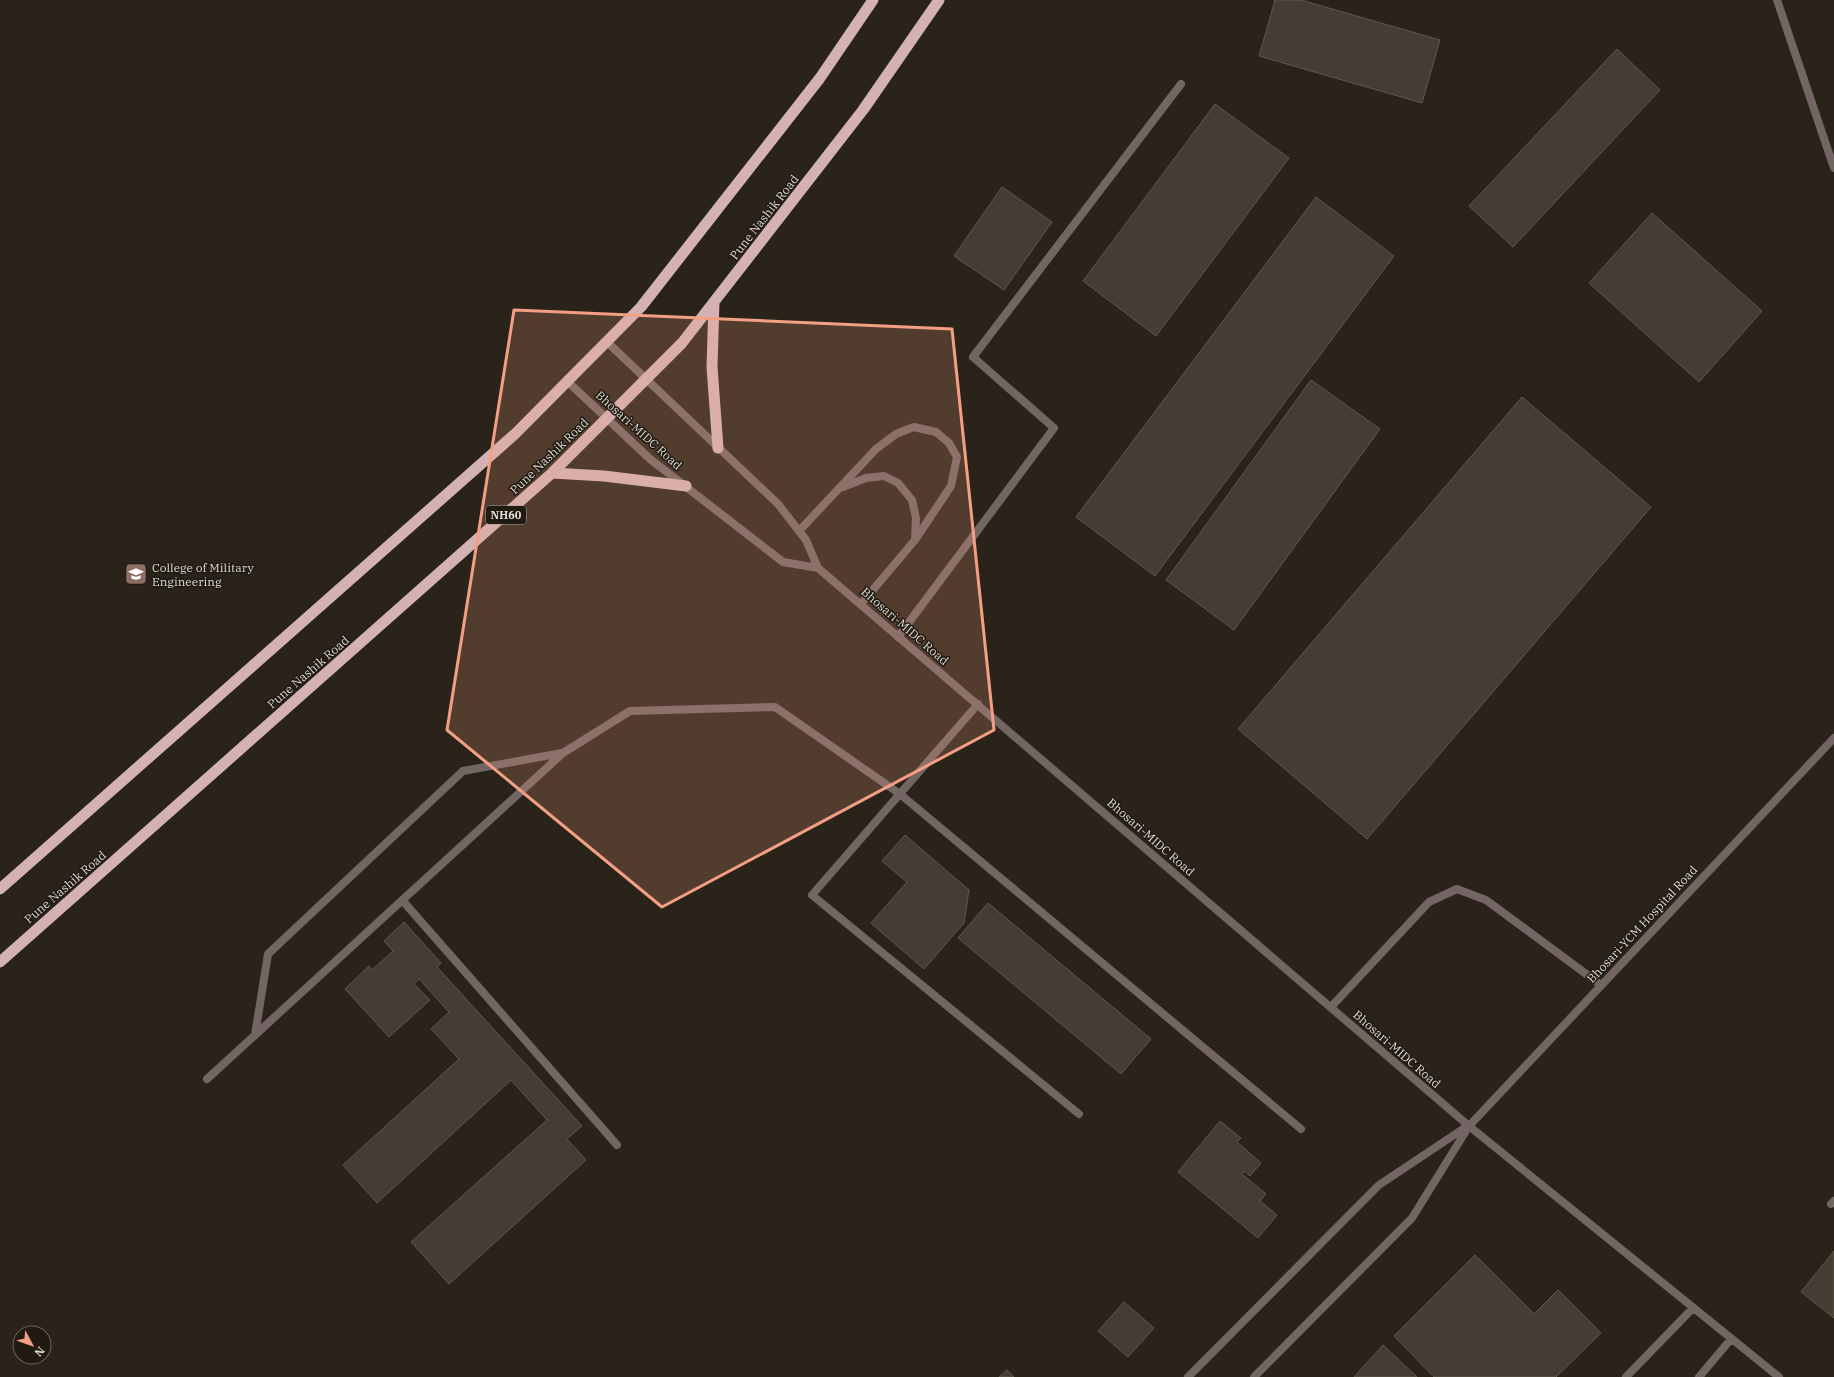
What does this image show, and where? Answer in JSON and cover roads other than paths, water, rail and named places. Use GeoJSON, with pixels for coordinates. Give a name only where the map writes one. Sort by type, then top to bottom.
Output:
{"type":"FeatureCollection","features":[{"type":"Feature","properties":{"kind":"highway"},"geometry":{"type":"LineString","coordinates":[[0,889],[515,434],[641,307],[820,78],[873,0]]}},
{"type":"Feature","properties":{"kind":"highway","name":"Pune Nashik Road"},"geometry":{"type":"LineString","coordinates":[[0,962],[552,474],[682,343],[863,110],[939,0]]}},
{"type":"Feature","properties":{"kind":"highway"},"geometry":{"type":"LineString","coordinates":[[714,302],[712,367],[718,448]]}},
{"type":"Feature","properties":{"kind":"highway"},"geometry":{"type":"LineString","coordinates":[[552,474],[604,476],[686,486]]}},
{"type":"Feature","properties":{"kind":"street"},"geometry":{"type":"LineString","coordinates":[[1777,0],[1834,168]]}},
{"type":"Feature","properties":{"kind":"street"},"geometry":{"type":"LineString","coordinates":[[898,637],[1054,428],[973,357],[1181,84]]}},
{"type":"Feature","properties":{"kind":"street","name":"Bhosari-MIDC Road"},"geometry":{"type":"LineString","coordinates":[[606,341],[778,504],[806,540],[818,568],[1468,1126],[1778,1377]]}},
{"type":"Feature","properties":{"kind":"street","name":"Bhosari-MIDC Road"},"geometry":{"type":"LineString","coordinates":[[567,381],[650,459],[783,562],[818,568]]}},
{"type":"Feature","properties":{"kind":"street"},"geometry":{"type":"LineString","coordinates":[[799,531],[876,449],[896,434],[914,427],[936,432],[949,442],[957,457],[951,486],[915,540],[861,604]]}},
{"type":"Feature","properties":{"kind":"street"},"geometry":{"type":"LineString","coordinates":[[840,488],[866,478],[884,476],[898,484],[912,500],[916,518],[915,540]]}},
{"type":"Feature","properties":{"kind":"street"},"geometry":{"type":"LineString","coordinates":[[978,704],[812,895],[1079,1114]]}},
{"type":"Feature","properties":{"kind":"street"},"geometry":{"type":"LineString","coordinates":[[207,1080],[563,753],[630,711],[775,707],[900,794],[1301,1129]]}},
{"type":"Feature","properties":{"kind":"street","name":"Bhosari-YCM Hospital Road"},"geometry":{"type":"LineString","coordinates":[[1468,1126],[1834,738]]}},
{"type":"Feature","properties":{"kind":"street"},"geometry":{"type":"LineString","coordinates":[[255,1035],[268,954],[463,771],[563,753]]}},
{"type":"Feature","properties":{"kind":"street"},"geometry":{"type":"LineString","coordinates":[[1331,1008],[1429,902],[1457,889],[1486,900],[1601,985]]}},
{"type":"Feature","properties":{"kind":"street"},"geometry":{"type":"LineString","coordinates":[[402,900],[617,1145]]}},
{"type":"Feature","properties":{"kind":"street"},"geometry":{"type":"LineString","coordinates":[[1188,1377],[1379,1185],[1468,1126]]}},
{"type":"Feature","properties":{"kind":"street"},"geometry":{"type":"LineString","coordinates":[[1254,1377],[1412,1218],[1468,1126]]}},
{"type":"Feature","properties":{"kind":"street"},"geometry":{"type":"LineString","coordinates":[[1626,1377],[1693,1308]]}},
{"type":"Feature","properties":{"kind":"street"},"geometry":{"type":"LineString","coordinates":[[1699,1377],[1731,1339]]}},
{"type":"Feature","properties":{"kind":"place","name":"College of Military Engineering"},"geometry":{"type":"Point","coordinates":[136,574]}}]}
